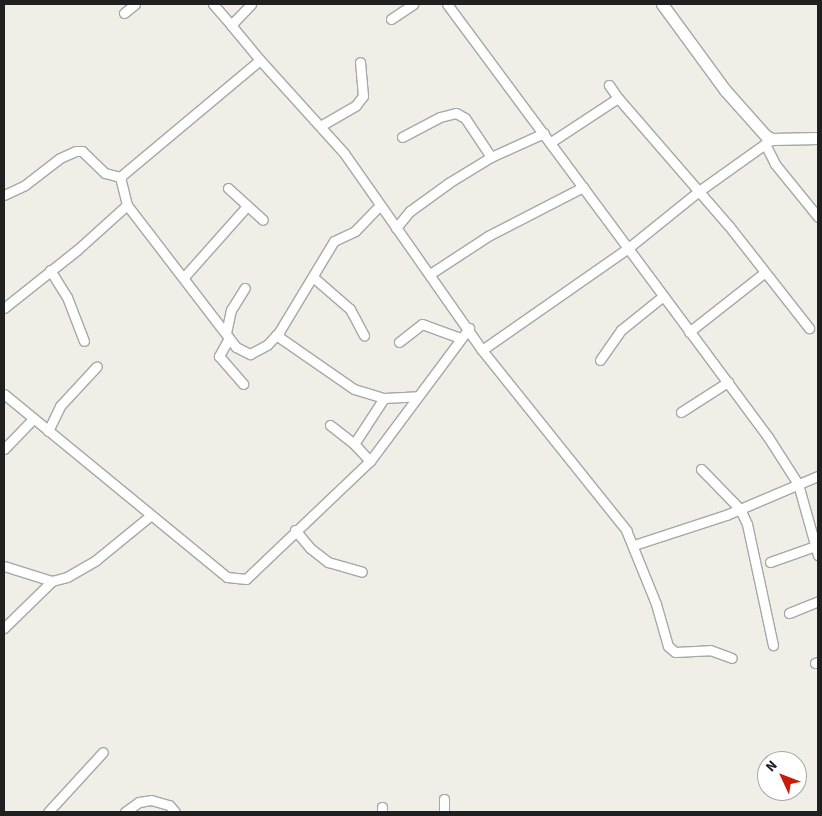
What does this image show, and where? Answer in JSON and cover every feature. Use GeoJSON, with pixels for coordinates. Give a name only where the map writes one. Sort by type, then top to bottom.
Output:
{"type":"FeatureCollection","features":[{"type":"Feature","properties":{"kind":"street"},"geometry":{"type":"LineString","coordinates":[[124,13],[135,4]]}},
{"type":"Feature","properties":{"kind":"street"},"geometry":{"type":"LineString","coordinates":[[213,4],[260,60],[322,125],[469,328],[482,350],[626,530],[634,545],[671,650],[710,650],[732,658]]}},
{"type":"Feature","properties":{"kind":"street"},"geometry":{"type":"LineString","coordinates":[[231,25],[252,4]]}},
{"type":"Feature","properties":{"kind":"street"},"geometry":{"type":"LineString","coordinates":[[391,19],[413,4]]}},
{"type":"Feature","properties":{"kind":"street"},"geometry":{"type":"LineString","coordinates":[[447,4],[551,142],[662,297],[728,382],[798,484],[818,555]]}},
{"type":"Feature","properties":{"kind":"street"},"geometry":{"type":"LineString","coordinates":[[662,4],[725,90],[768,141],[775,164],[818,217]]}},
{"type":"Feature","properties":{"kind":"street"},"geometry":{"type":"LineString","coordinates":[[120,177],[260,60]]}},
{"type":"Feature","properties":{"kind":"street"},"geometry":{"type":"LineString","coordinates":[[322,125],[356,105],[363,96],[360,62]]}},
{"type":"Feature","properties":{"kind":"street"},"geometry":{"type":"LineString","coordinates":[[609,85],[618,98],[699,191],[809,328]]}},
{"type":"Feature","properties":{"kind":"street"},"geometry":{"type":"LineString","coordinates":[[551,142],[618,98]]}},
{"type":"Feature","properties":{"kind":"street"},"geometry":{"type":"LineString","coordinates":[[402,137],[440,117],[456,113],[465,118],[491,157]]}},
{"type":"Feature","properties":{"kind":"street"},"geometry":{"type":"LineString","coordinates":[[396,228],[426,198],[491,157],[544,133]]}},
{"type":"Feature","properties":{"kind":"street"},"geometry":{"type":"LineString","coordinates":[[482,350],[627,249],[699,191],[768,141],[818,138]]}},
{"type":"Feature","properties":{"kind":"street"},"geometry":{"type":"LineString","coordinates":[[4,195],[76,151],[82,152],[105,174],[120,177]]}},
{"type":"Feature","properties":{"kind":"street"},"geometry":{"type":"LineString","coordinates":[[120,177],[127,205],[184,277],[236,348],[250,354],[268,345],[276,335],[334,241],[355,231],[380,205]]}},
{"type":"Feature","properties":{"kind":"street"},"geometry":{"type":"LineString","coordinates":[[430,274],[488,236],[583,187]]}},
{"type":"Feature","properties":{"kind":"street"},"geometry":{"type":"LineString","coordinates":[[228,188],[263,220]]}},
{"type":"Feature","properties":{"kind":"street"},"geometry":{"type":"LineString","coordinates":[[4,308],[127,205]]}},
{"type":"Feature","properties":{"kind":"street"},"geometry":{"type":"LineString","coordinates":[[184,277],[247,206]]}},
{"type":"Feature","properties":{"kind":"street"},"geometry":{"type":"LineString","coordinates":[[50,270],[67,297],[84,341]]}},
{"type":"Feature","properties":{"kind":"street"},"geometry":{"type":"LineString","coordinates":[[689,332],[764,273]]}},
{"type":"Feature","properties":{"kind":"street"},"geometry":{"type":"LineString","coordinates":[[313,277],[345,303],[364,335]]}},
{"type":"Feature","properties":{"kind":"street"},"geometry":{"type":"LineString","coordinates":[[243,384],[219,356],[227,335],[231,310],[245,288]]}},
{"type":"Feature","properties":{"kind":"street"},"geometry":{"type":"LineString","coordinates":[[600,360],[621,330],[662,297]]}},
{"type":"Feature","properties":{"kind":"street"},"geometry":{"type":"LineString","coordinates":[[399,342],[422,324],[460,338]]}},
{"type":"Feature","properties":{"kind":"street"},"geometry":{"type":"LineString","coordinates":[[4,394],[150,516],[227,577],[236,580],[246,579],[295,530],[370,461],[469,328]]}},
{"type":"Feature","properties":{"kind":"street"},"geometry":{"type":"LineString","coordinates":[[276,335],[354,389],[384,398],[418,396]]}},
{"type":"Feature","properties":{"kind":"street"},"geometry":{"type":"LineString","coordinates":[[48,431],[60,406],[97,366]]}},
{"type":"Feature","properties":{"kind":"street"},"geometry":{"type":"LineString","coordinates":[[680,412],[728,382]]}},
{"type":"Feature","properties":{"kind":"street"},"geometry":{"type":"LineString","coordinates":[[354,444],[384,398]]}},
{"type":"Feature","properties":{"kind":"street"},"geometry":{"type":"LineString","coordinates":[[4,449],[33,419]]}},
{"type":"Feature","properties":{"kind":"street"},"geometry":{"type":"LineString","coordinates":[[330,424],[354,444],[370,461]]}},
{"type":"Feature","properties":{"kind":"street"},"geometry":{"type":"LineString","coordinates":[[701,469],[740,509],[758,564],[774,645]]}},
{"type":"Feature","properties":{"kind":"street"},"geometry":{"type":"LineString","coordinates":[[634,545],[740,509],[818,476]]}},
{"type":"Feature","properties":{"kind":"street"},"geometry":{"type":"LineString","coordinates":[[4,628],[52,581],[82,569],[150,516]]}},
{"type":"Feature","properties":{"kind":"street"},"geometry":{"type":"LineString","coordinates":[[295,530],[310,548],[328,562],[362,572]]}},
{"type":"Feature","properties":{"kind":"street"},"geometry":{"type":"LineString","coordinates":[[770,562],[815,546]]}},
{"type":"Feature","properties":{"kind":"street"},"geometry":{"type":"LineString","coordinates":[[4,566],[52,581]]}},
{"type":"Feature","properties":{"kind":"street"},"geometry":{"type":"LineString","coordinates":[[789,613],[818,602]]}},
{"type":"Feature","properties":{"kind":"street"},"geometry":{"type":"LineString","coordinates":[[48,812],[103,752]]}},
{"type":"Feature","properties":{"kind":"street"},"geometry":{"type":"LineString","coordinates":[[125,812],[139,802],[151,800],[169,805],[175,812]]}},
{"type":"Feature","properties":{"kind":"street"},"geometry":{"type":"LineString","coordinates":[[444,800],[444,812]]}}]}
